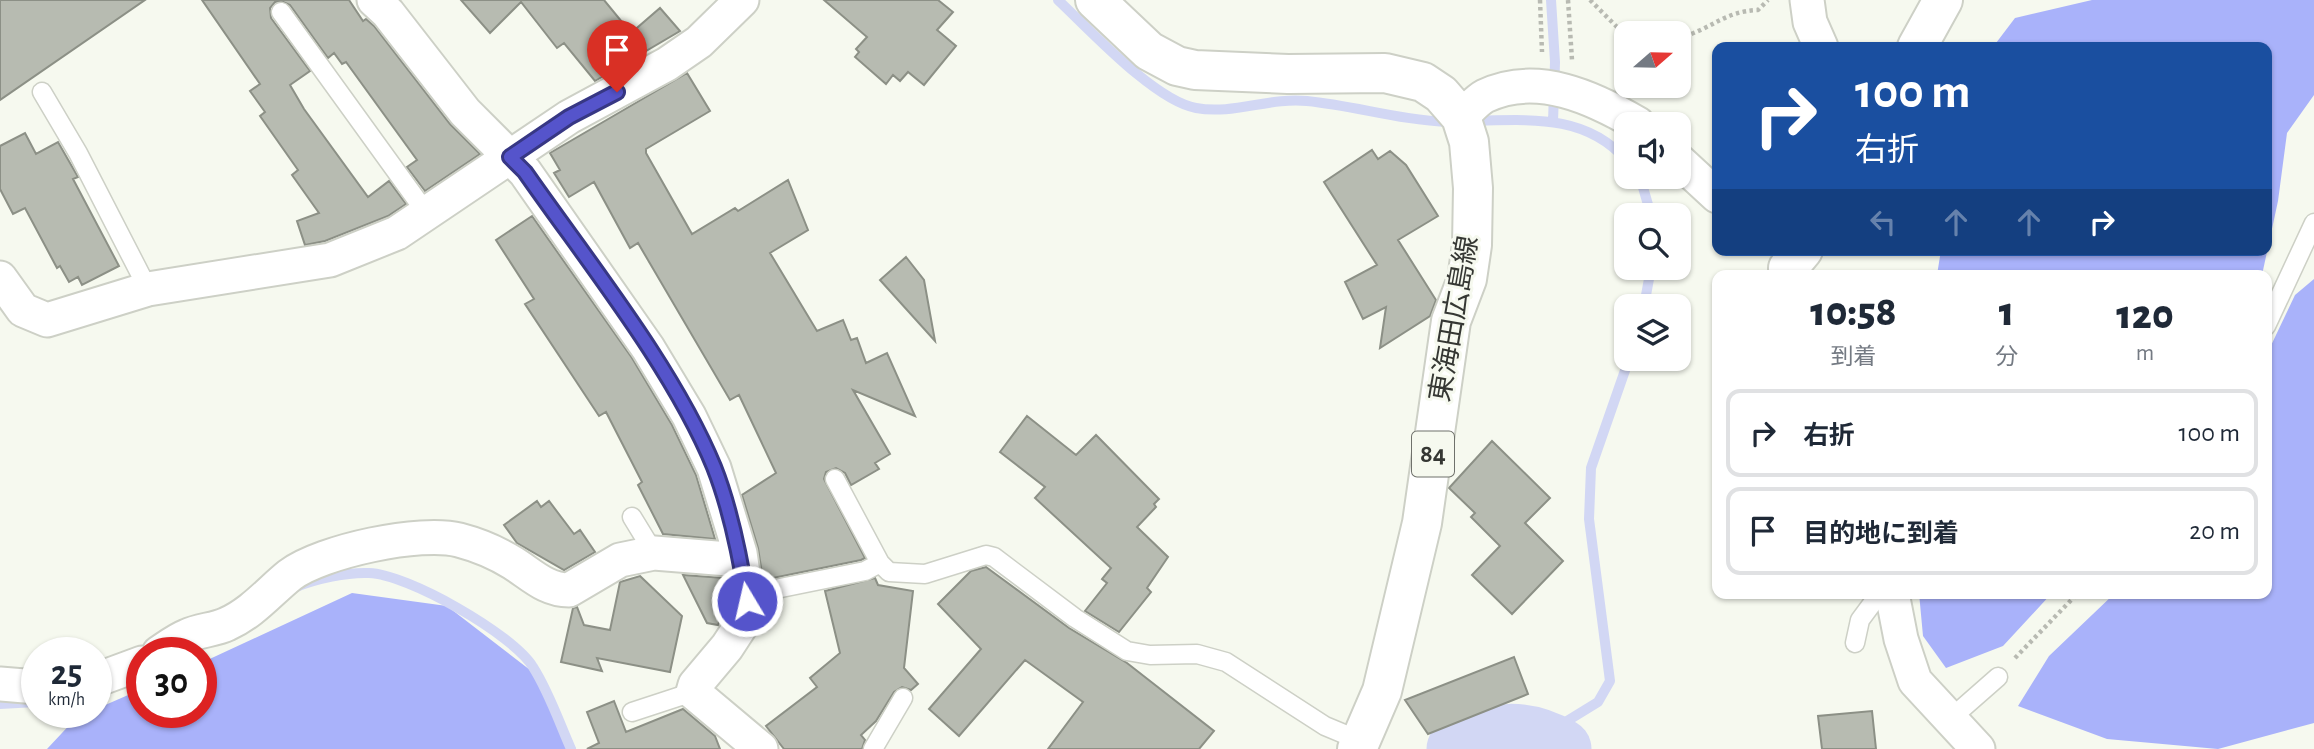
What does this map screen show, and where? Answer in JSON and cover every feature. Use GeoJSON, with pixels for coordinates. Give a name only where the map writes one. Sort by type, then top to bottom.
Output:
{"type":"FeatureCollection","features":[{"type":"Feature","properties":{"kind":"main road"},"geometry":{"type":"LineString","coordinates":[[1096,0],[1149,51],[1177,66],[1195,70],[1289,74],[1385,73],[1423,82],[1441,94],[1465,135]]}},
{"type":"Feature","properties":{"kind":"main road"},"geometry":{"type":"LineString","coordinates":[[1920,42],[1943,0]]}},
{"type":"Feature","properties":{"kind":"main road","name":"東海田広島線"},"geometry":{"type":"LineString","coordinates":[[1359,745],[1382,691],[1428,496],[1451,321],[1467,279],[1472,245],[1465,135]]}},
{"type":"Feature","properties":{"kind":"street"},"geometry":{"type":"LineString","coordinates":[[374,0],[388,13],[465,112],[525,172],[640,337],[689,416],[714,468],[741,561],[746,594],[742,624],[727,648],[695,685],[693,692],[761,749]]}},
{"type":"Feature","properties":{"kind":"street"},"geometry":{"type":"LineString","coordinates":[[0,278],[23,310],[47,320],[148,289],[330,260],[397,233],[569,117],[678,57],[699,42],[742,0]]}},
{"type":"Feature","properties":{"kind":"street"},"geometry":{"type":"LineString","coordinates":[[1807,0],[1810,22],[1819,42]]}},
{"type":"Feature","properties":{"kind":"street"},"geometry":{"type":"LineString","coordinates":[[1465,135],[1484,96],[1518,88],[1558,90],[1602,103],[1617,112]]}},
{"type":"Feature","properties":{"kind":"street"},"geometry":{"type":"LineString","coordinates":[[1691,172],[1712,191]]}},
{"type":"Feature","properties":{"kind":"street"},"geometry":{"type":"LineString","coordinates":[[185,637],[228,624],[251,609],[293,573],[331,558],[400,540],[455,539],[478,546],[511,561],[545,585],[559,590],[569,590],[620,560],[654,553],[741,561]]}},
{"type":"Feature","properties":{"kind":"street"},"geometry":{"type":"LineString","coordinates":[[1893,599],[1901,639],[1915,681],[1948,720],[1978,749]]}},
{"type":"Feature","properties":{"kind":"street"},"geometry":{"type":"LineString","coordinates":[[0,684],[21,686]]}},
{"type":"Feature","properties":{"kind":"lane"},"geometry":{"type":"LineString","coordinates":[[281,12],[427,214]]}},
{"type":"Feature","properties":{"kind":"lane"},"geometry":{"type":"LineString","coordinates":[[42,92],[78,153],[148,289]]}},
{"type":"Feature","properties":{"kind":"lane"},"geometry":{"type":"LineString","coordinates":[[2272,313],[2314,223]]}},
{"type":"Feature","properties":{"kind":"lane"},"geometry":{"type":"LineString","coordinates":[[835,479],[880,564],[888,572],[925,574],[986,555],[994,557],[1075,618],[1127,651],[1150,655],[1197,654],[1226,662],[1359,745]]}},
{"type":"Feature","properties":{"kind":"lane"},"geometry":{"type":"LineString","coordinates":[[632,517],[654,553]]}},
{"type":"Feature","properties":{"kind":"lane"},"geometry":{"type":"LineString","coordinates":[[746,594],[865,571],[880,564]]}},
{"type":"Feature","properties":{"kind":"lane"},"geometry":{"type":"LineString","coordinates":[[1855,643],[1860,620],[1876,599]]}},
{"type":"Feature","properties":{"kind":"lane"},"geometry":{"type":"LineString","coordinates":[[1948,720],[1998,677]]}},
{"type":"Feature","properties":{"kind":"lane"},"geometry":{"type":"LineString","coordinates":[[632,712],[693,692]]}},
{"type":"Feature","properties":{"kind":"lane"},"geometry":{"type":"LineString","coordinates":[[873,749],[903,698]]}},
{"type":"Feature","properties":{"kind":"path"},"geometry":{"type":"LineString","coordinates":[[1540,0],[1558,90]]}},
{"type":"Feature","properties":{"kind":"path"},"geometry":{"type":"LineString","coordinates":[[1558,90],[1568,0]]}},
{"type":"Feature","properties":{"kind":"path"},"geometry":{"type":"LineString","coordinates":[[1590,0],[1614,24]]}},
{"type":"Feature","properties":{"kind":"path"},"geometry":{"type":"LineString","coordinates":[[1691,35],[1699,33],[1737,10],[1758,10],[1768,0]]}},
{"type":"Feature","properties":{"kind":"path"},"geometry":{"type":"LineString","coordinates":[[1998,677],[2071,599]]}},
{"type":"Feature","properties":{"kind":"shaded area"},"geometry":{"type":"Polygon","coordinates":[[[2092,0],[2314,0],[2314,95],[2287,133],[2272,229],[2272,42],[1997,42],[2015,18],[2092,0]]]}},
{"type":"Feature","properties":{"kind":"shaded area"},"geometry":{"type":"Polygon","coordinates":[[[1940,256],[2266,256],[2263,270],[1938,270],[1940,256]]]}},
{"type":"Feature","properties":{"kind":"shaded area"},"geometry":{"type":"Polygon","coordinates":[[[2314,279],[2314,723],[2218,749],[2107,739],[2018,706],[2049,656],[2109,599],[2272,599],[2272,343],[2295,295],[2314,279]]]}},
{"type":"Feature","properties":{"kind":"shaded area"},"geometry":{"type":"Polygon","coordinates":[[[352,593],[447,606],[543,680],[576,749],[47,749],[67,728],[112,728],[112,702],[126,696],[126,728],[217,728],[217,656],[352,593]]]}},
{"type":"Feature","properties":{"kind":"shaded area"},"geometry":{"type":"Polygon","coordinates":[[[1920,599],[2046,599],[2003,646],[1946,668],[1923,636],[1920,599]]]}},
{"type":"Feature","properties":{"kind":"building"},"geometry":{"type":"Polygon","coordinates":[[[0,0],[145,0],[0,100],[0,0]]]}},
{"type":"Feature","properties":{"kind":"building"},"geometry":{"type":"Polygon","coordinates":[[[202,0],[349,0],[363,21],[366,19],[374,26],[450,124],[480,154],[425,191],[407,167],[417,160],[346,62],[342,64],[334,53],[328,58],[290,5],[281,1],[275,2],[270,8],[271,18],[310,71],[290,85],[304,109],[368,197],[389,181],[406,204],[388,216],[325,241],[305,245],[297,221],[319,213],[292,175],[298,170],[260,116],[265,112],[250,91],[260,84],[202,0]]]}},
{"type":"Feature","properties":{"kind":"building"},"geometry":{"type":"Polygon","coordinates":[[[461,0],[604,0],[631,33],[660,8],[680,31],[595,81],[564,43],[557,48],[521,2],[490,33],[461,0]]]}},
{"type":"Feature","properties":{"kind":"building"},"geometry":{"type":"Polygon","coordinates":[[[824,0],[938,0],[953,12],[937,30],[956,46],[924,85],[908,72],[900,81],[893,75],[886,84],[855,57],[859,52],[856,49],[867,37],[824,0]]]}},
{"type":"Feature","properties":{"kind":"building"},"geometry":{"type":"Polygon","coordinates":[[[687,73],[710,111],[646,149],[646,153],[692,234],[735,208],[738,211],[788,180],[808,230],[770,253],[817,331],[843,320],[851,340],[857,338],[866,363],[887,353],[915,416],[853,390],[890,454],[875,463],[879,469],[851,485],[845,473],[836,468],[826,472],[824,479],[865,558],[861,560],[763,580],[758,548],[742,495],[776,473],[739,395],[730,400],[638,243],[630,248],[594,182],[569,197],[554,173],[560,170],[550,153],[687,73]]]}},
{"type":"Feature","properties":{"kind":"building"},"geometry":{"type":"Polygon","coordinates":[[[25,133],[36,154],[58,142],[78,177],[73,179],[119,266],[82,285],[78,277],[69,282],[60,266],[57,268],[25,208],[13,214],[0,189],[0,146],[25,133]]]}},
{"type":"Feature","properties":{"kind":"building"},"geometry":{"type":"Polygon","coordinates":[[[1372,150],[1378,159],[1390,151],[1406,165],[1438,216],[1398,240],[1436,300],[1430,316],[1380,348],[1386,307],[1363,319],[1345,282],[1377,265],[1324,182],[1372,150]]]}},
{"type":"Feature","properties":{"kind":"building"},"geometry":{"type":"Polygon","coordinates":[[[532,216],[632,358],[672,425],[696,475],[715,539],[663,534],[638,485],[642,482],[606,412],[599,416],[525,304],[534,299],[496,240],[532,216]]]}},
{"type":"Feature","properties":{"kind":"building"},"geometry":{"type":"Polygon","coordinates":[[[906,257],[924,280],[935,341],[880,280],[906,257]]]}},
{"type":"Feature","properties":{"kind":"building"},"geometry":{"type":"Polygon","coordinates":[[[1027,416],[1076,455],[1096,435],[1159,499],[1154,504],[1156,507],[1137,527],[1168,557],[1147,588],[1151,592],[1119,632],[1085,611],[1107,583],[1102,579],[1111,568],[1035,498],[1045,487],[1000,452],[1027,416]]]}},
{"type":"Feature","properties":{"kind":"building"},"geometry":{"type":"Polygon","coordinates":[[[1492,441],[1550,498],[1525,523],[1563,561],[1512,614],[1472,575],[1500,546],[1471,517],[1475,513],[1449,488],[1492,441]]]}},
{"type":"Feature","properties":{"kind":"building"},"geometry":{"type":"Polygon","coordinates":[[[537,501],[541,507],[549,501],[574,534],[580,530],[595,552],[564,570],[517,543],[504,525],[537,501]]]}},
{"type":"Feature","properties":{"kind":"building"},"geometry":{"type":"Polygon","coordinates":[[[986,567],[1069,628],[1127,663],[1214,731],[1199,749],[1048,749],[1083,702],[1025,660],[959,736],[929,709],[981,649],[938,604],[971,571],[986,567]]]}},
{"type":"Feature","properties":{"kind":"building"},"geometry":{"type":"Polygon","coordinates":[[[683,575],[724,578],[727,600],[718,625],[707,623],[683,575]]]}},
{"type":"Feature","properties":{"kind":"building"},"geometry":{"type":"Polygon","coordinates":[[[640,576],[682,616],[670,672],[597,658],[602,671],[561,662],[573,608],[577,607],[584,625],[610,630],[620,582],[640,576]]]}},
{"type":"Feature","properties":{"kind":"building"},"geometry":{"type":"Polygon","coordinates":[[[875,578],[878,585],[913,591],[904,668],[918,684],[911,690],[902,687],[894,692],[876,721],[861,735],[865,740],[862,749],[784,749],[766,726],[817,687],[810,678],[840,653],[825,591],[875,578]]]}},
{"type":"Feature","properties":{"kind":"building"},"geometry":{"type":"Polygon","coordinates":[[[1514,657],[1528,694],[1428,734],[1405,700],[1514,657]]]}},
{"type":"Feature","properties":{"kind":"building"},"geometry":{"type":"Polygon","coordinates":[[[614,701],[626,732],[683,709],[715,736],[720,749],[587,749],[599,743],[587,712],[614,701]]]}},
{"type":"Feature","properties":{"kind":"building"},"geometry":{"type":"Polygon","coordinates":[[[1872,711],[1876,749],[1822,749],[1818,716],[1872,711]]]}},
{"type":"Feature","properties":{"kind":"waterway"},"geometry":{"type":"LineString","coordinates":[[1058,0],[1142,78],[1180,103],[1196,108],[1224,109],[1293,100],[1413,119],[1450,122]]}},
{"type":"Feature","properties":{"kind":"waterway"},"geometry":{"type":"LineString","coordinates":[[1551,0],[1555,62],[1553,122]]}},
{"type":"Feature","properties":{"kind":"waterway"},"geometry":{"type":"LineString","coordinates":[[1470,121],[1554,122],[1592,134],[1614,149]]}},
{"type":"Feature","properties":{"kind":"waterway"},"geometry":{"type":"LineString","coordinates":[[1643,189],[1648,203]]}},
{"type":"Feature","properties":{"kind":"waterway"},"geometry":{"type":"LineString","coordinates":[[1646,294],[1649,280]]}},
{"type":"Feature","properties":{"kind":"waterway"},"geometry":{"type":"LineString","coordinates":[[1541,737],[1598,702],[1610,681],[1589,519],[1591,468],[1625,371]]}},
{"type":"Feature","properties":{"kind":"waterway"},"geometry":{"type":"LineString","coordinates":[[296,587],[332,577],[369,573],[408,583],[458,608],[504,639],[533,667],[571,749]]}},
{"type":"Feature","properties":{"kind":"waterway"},"geometry":{"type":"LineString","coordinates":[[0,704],[21,703]]}},
{"type":"Feature","properties":{"kind":"waterway"},"geometry":{"type":"LineString","coordinates":[[1457,749],[1484,738],[1509,734],[1535,738],[1561,749]]}},
{"type":"Feature","properties":{"kind":"route"},"geometry":{"type":"LineString","coordinates":[[617,92],[569,117],[539,140],[510,157],[525,172],[648,348],[689,416],[714,468],[740,553],[747,601]]}}]}
